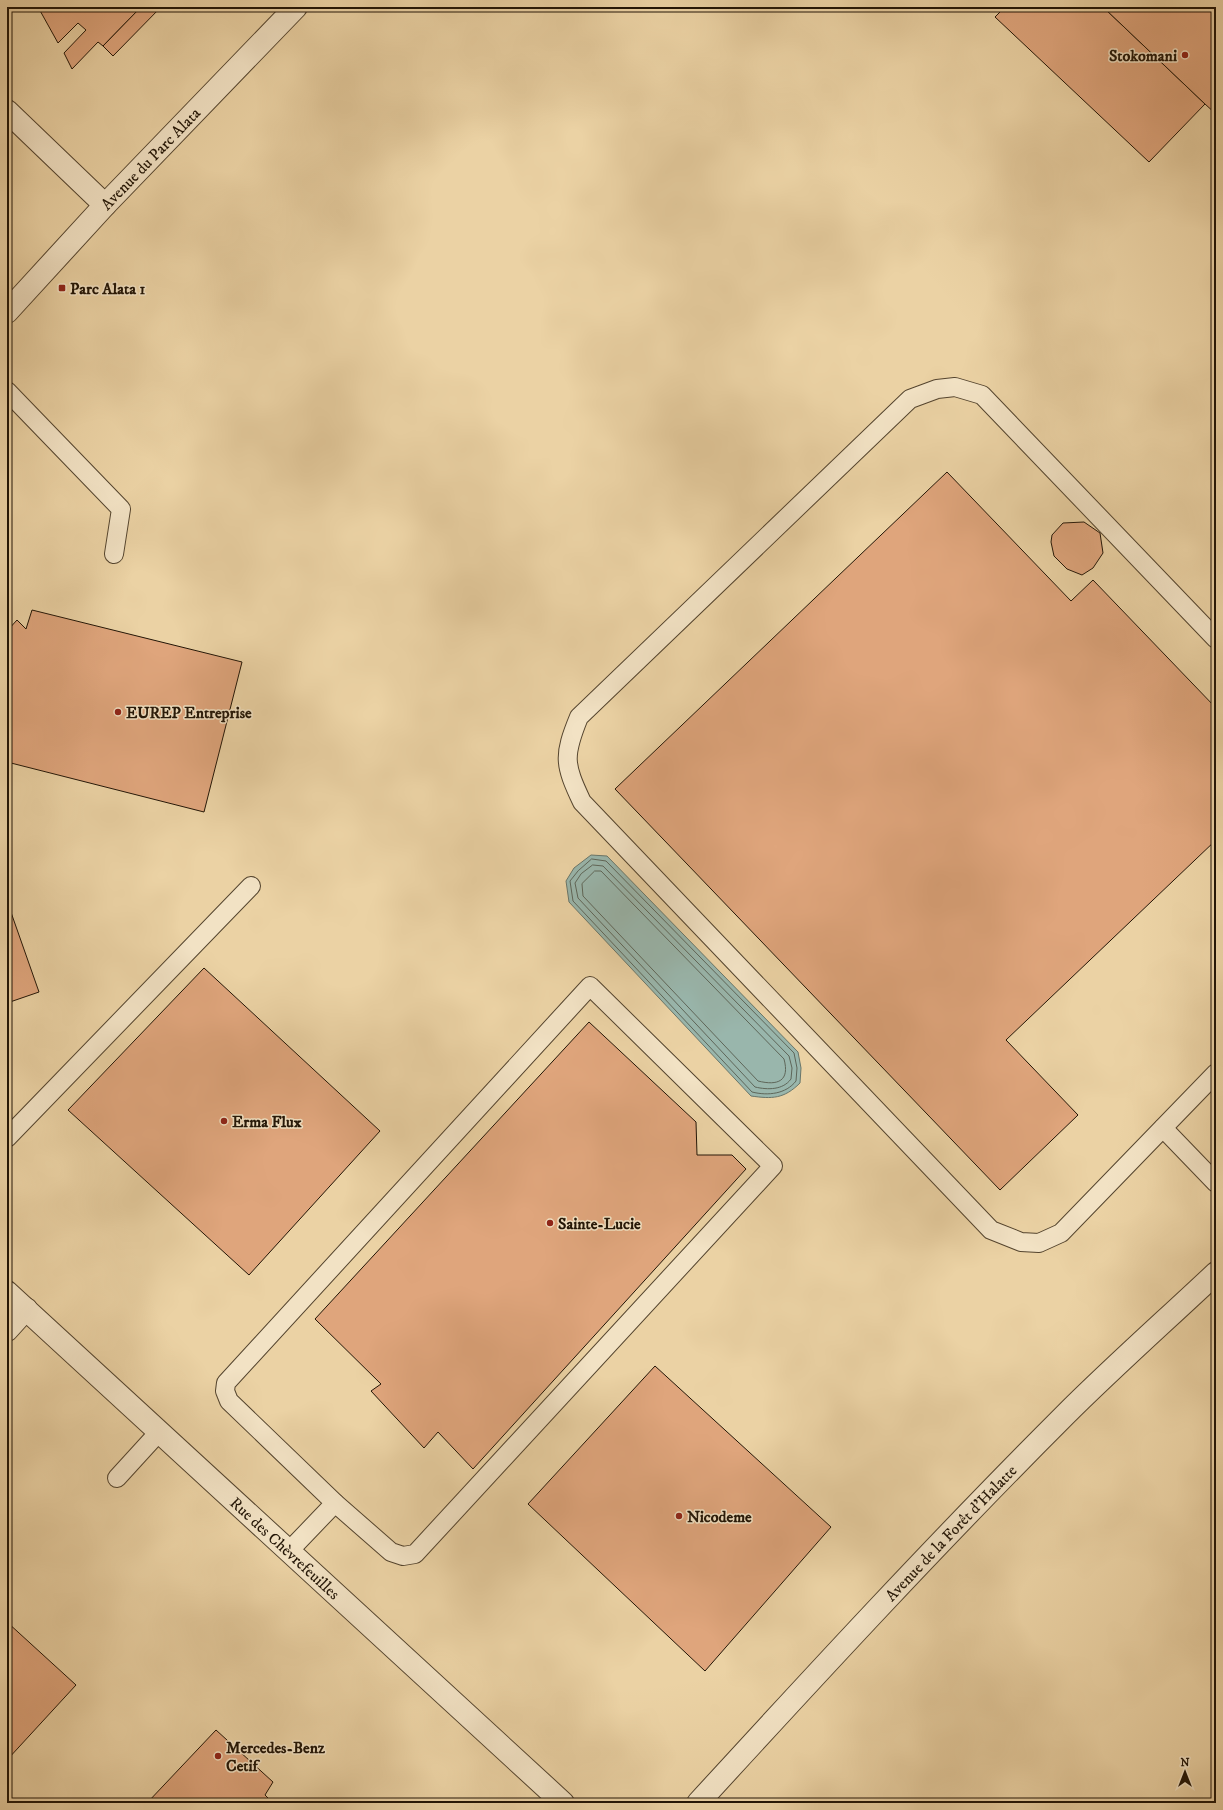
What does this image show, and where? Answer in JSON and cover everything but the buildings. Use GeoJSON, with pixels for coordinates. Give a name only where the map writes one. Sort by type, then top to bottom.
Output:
{"type":"FeatureCollection","features":[{"type":"Feature","properties":{"kind":"street","name":"Avenue du Parc Alata"},"geometry":{"type":"LineString","coordinates":[[7,312],[105,205],[296,7]]}},
{"type":"Feature","properties":{"kind":"street"},"geometry":{"type":"LineString","coordinates":[[7,111],[105,205]]}},
{"type":"Feature","properties":{"kind":"street","name":"Avenue de la Forêt d'Halatte"},"geometry":{"type":"LineString","coordinates":[[698,1803],[878,1607],[1030,1450],[1098,1383],[1216,1273]]}},
{"type":"Feature","properties":{"kind":"street","name":"Rue des Chèvrefeuilles"},"geometry":{"type":"LineString","coordinates":[[7,1292],[563,1803]]}},
{"type":"Feature","properties":{"kind":"street"},"geometry":{"type":"LineString","coordinates":[[7,1330],[26,1309]]}},
{"type":"Feature","properties":{"kind":"lane"},"geometry":{"type":"LineString","coordinates":[[1216,639],[982,395],[955,387],[937,389],[910,399],[579,717],[569,742],[567,760],[570,777],[582,802],[992,1230],[1021,1242],[1039,1243],[1061,1233],[1216,1073]]}},
{"type":"Feature","properties":{"kind":"lane"},"geometry":{"type":"LineString","coordinates":[[7,392],[120,509],[114,554]]}},
{"type":"Feature","properties":{"kind":"lane"},"geometry":{"type":"LineString","coordinates":[[7,1138],[251,886]]}},
{"type":"Feature","properties":{"kind":"lane"},"geometry":{"type":"LineString","coordinates":[[590,986],[773,1166],[415,1554],[403,1556],[391,1552],[335,1504],[229,1401],[225,1391],[226,1383],[590,986]]}},
{"type":"Feature","properties":{"kind":"lane"},"geometry":{"type":"LineString","coordinates":[[1163,1128],[1216,1183]]}},
{"type":"Feature","properties":{"kind":"lane"},"geometry":{"type":"LineString","coordinates":[[117,1478],[159,1432]]}},
{"type":"Feature","properties":{"kind":"lane"},"geometry":{"type":"LineString","coordinates":[[289,1551],[335,1504]]}},
{"type":"Feature","properties":{"kind":"water"},"geometry":{"type":"Polygon","coordinates":[[[591,855],[607,856],[798,1052],[801,1068],[800,1083],[789,1092],[777,1097],[751,1096],[569,902],[566,881],[574,868],[591,855]]]}},
{"type":"Feature","properties":{"kind":"place","name":"Stokomani"},"geometry":{"type":"Point","coordinates":[1185,55]}},
{"type":"Feature","properties":{"kind":"place","name":"Parc Alata 1"},"geometry":{"type":"Point","coordinates":[62,288]}},
{"type":"Feature","properties":{"kind":"place","name":"EUREP Entreprise"},"geometry":{"type":"Point","coordinates":[118,712]}},
{"type":"Feature","properties":{"kind":"place","name":"Erma Flux"},"geometry":{"type":"Point","coordinates":[224,1121]}},
{"type":"Feature","properties":{"kind":"place","name":"Sainte-Lucie"},"geometry":{"type":"Point","coordinates":[550,1223]}},
{"type":"Feature","properties":{"kind":"place","name":"Nicodeme"},"geometry":{"type":"Point","coordinates":[679,1516]}},
{"type":"Feature","properties":{"kind":"place","name":"Mercedes-Benz Cetif"},"geometry":{"type":"Point","coordinates":[218,1756]}}]}
